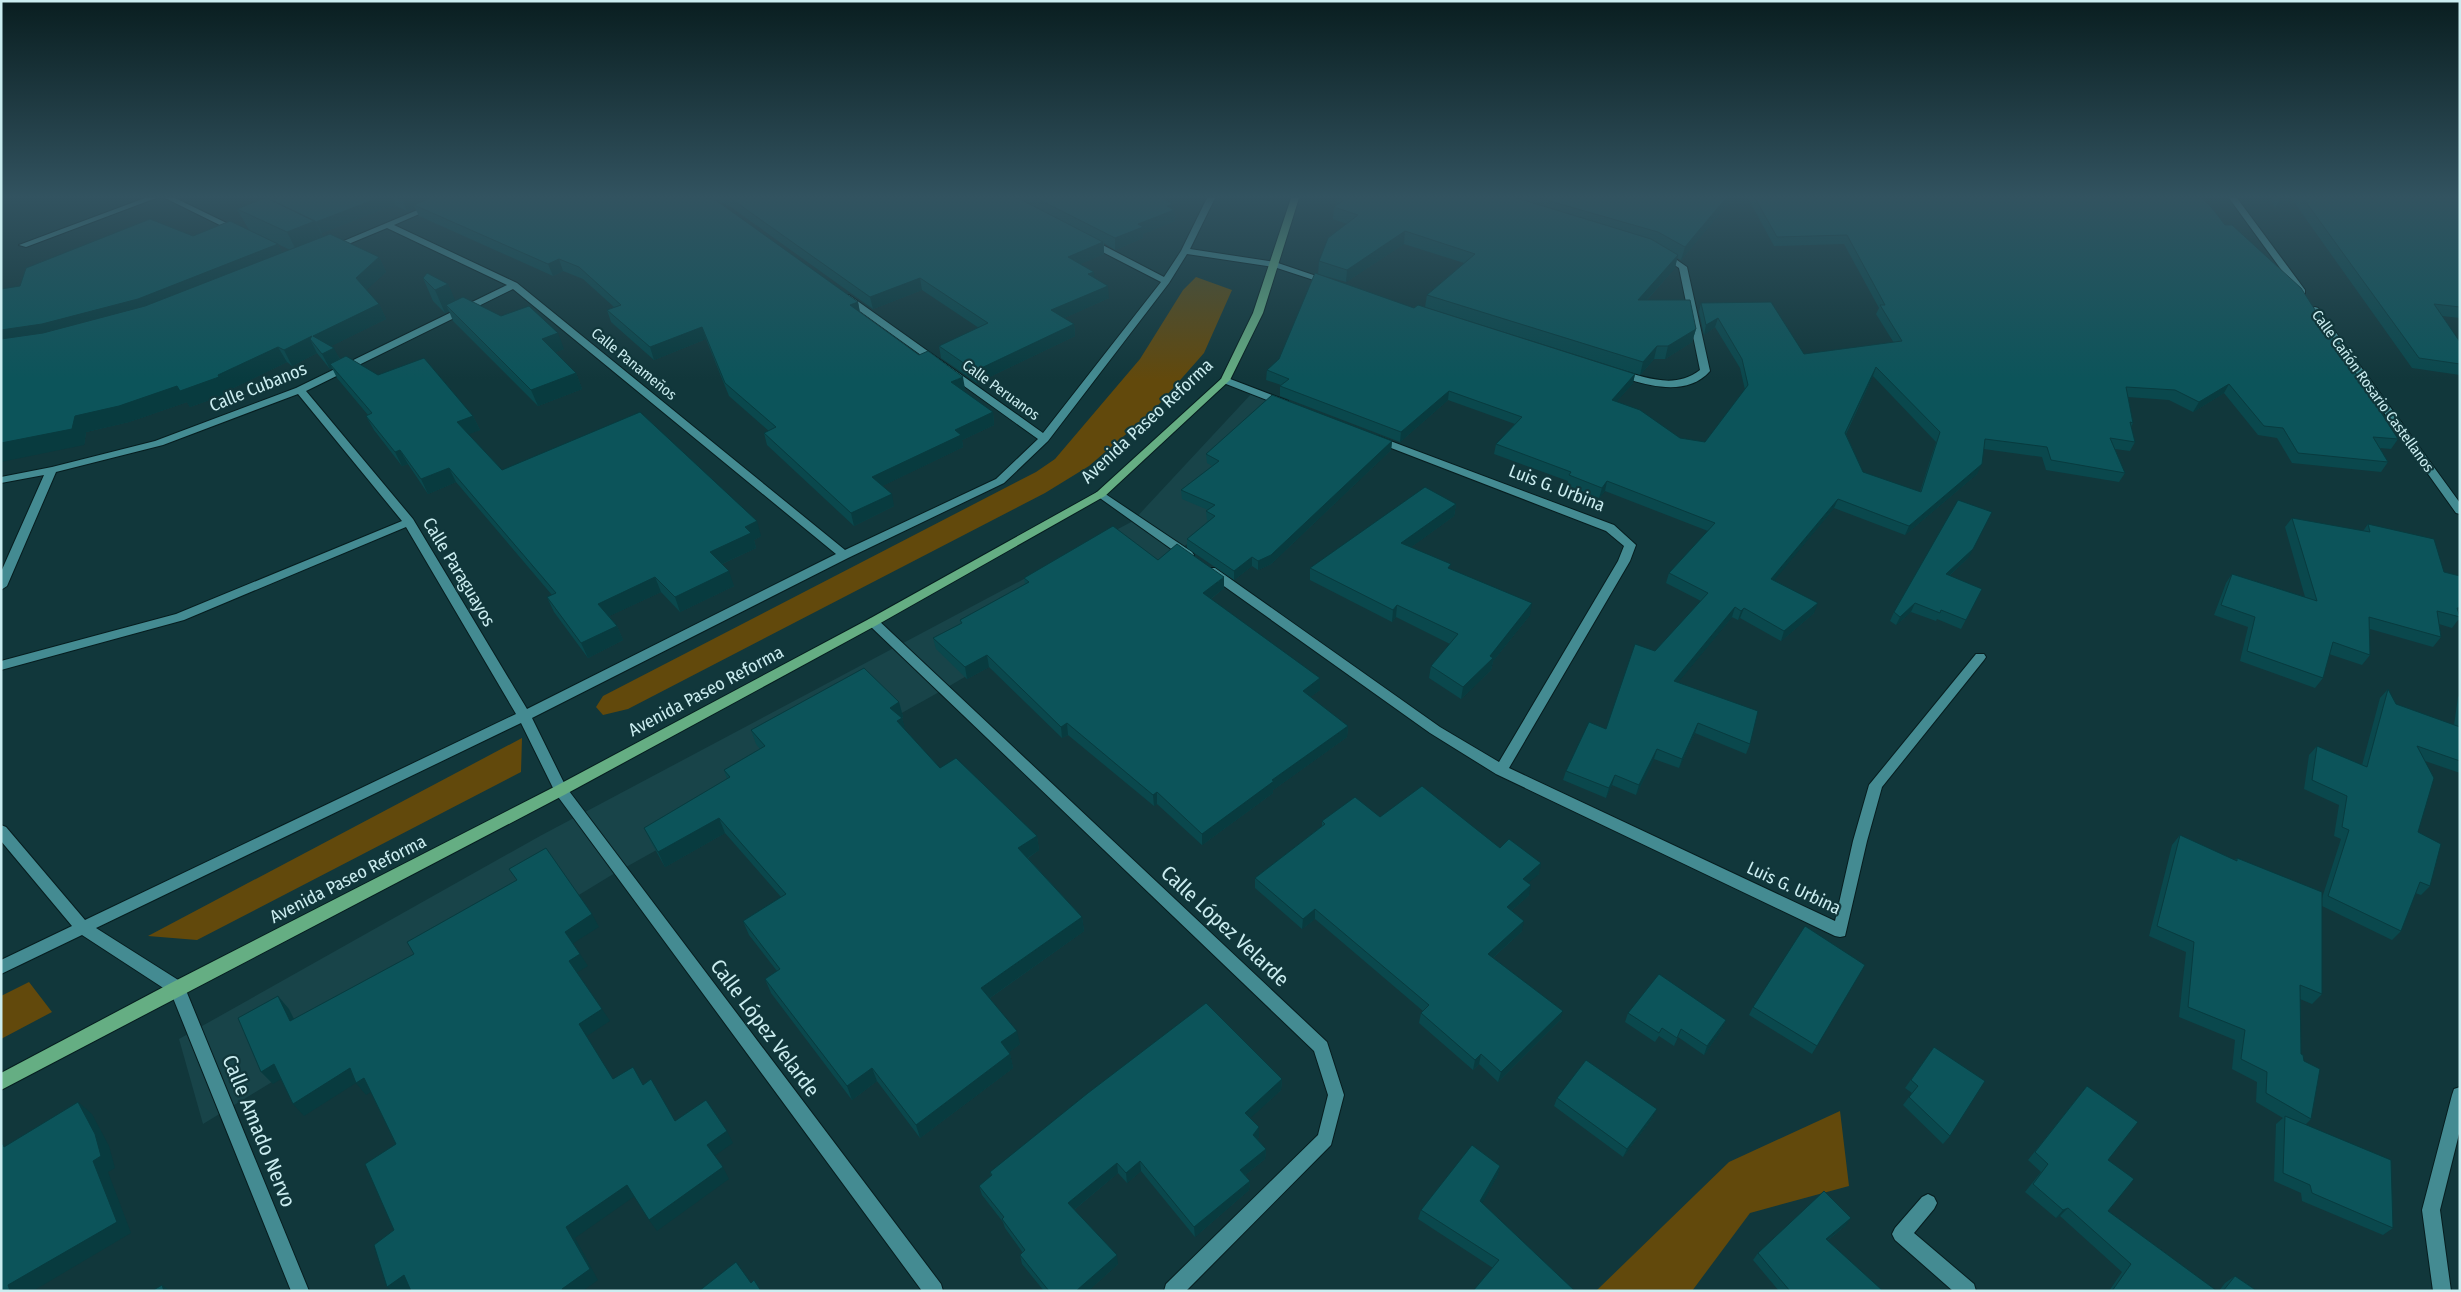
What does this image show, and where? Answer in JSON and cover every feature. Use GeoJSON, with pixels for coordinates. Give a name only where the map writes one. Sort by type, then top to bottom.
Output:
{"type":"FeatureCollection","features":[{"type":"Feature","properties":{"kind":"main road","name":"Avenida Paseo Reforma"},"geometry":{"type":"LineString","coordinates":[[1,1082],[177,988],[561,790],[873,622],[1101,494],[1224,380],[1258,313],[1277,258]]}},
{"type":"Feature","properties":{"kind":"street","name":"Calle Panameños"},"geometry":{"type":"LineString","coordinates":[[457,258],[514,285],[844,555]]}},
{"type":"Feature","properties":{"kind":"street"},"geometry":{"type":"LineString","coordinates":[[1123,258],[1166,281]]}},
{"type":"Feature","properties":{"kind":"street"},"geometry":{"type":"LineString","coordinates":[[1,967],[524,716],[844,555],[1000,481],[1044,439],[1166,281],[1180,258]]}},
{"type":"Feature","properties":{"kind":"street"},"geometry":{"type":"LineString","coordinates":[[1232,258],[1275,265],[1340,286]]}},
{"type":"Feature","properties":{"kind":"street"},"geometry":{"type":"LineString","coordinates":[[1610,371],[1648,383],[1672,385],[1695,381],[1705,371],[1683,268],[1671,258]]}},
{"type":"Feature","properties":{"kind":"street","name":"Calle Cañón Rosario Castellanos"},"geometry":{"type":"LineString","coordinates":[[2277,258],[2460,511]]}},
{"type":"Feature","properties":{"kind":"street","name":"Calle Cubanos"},"geometry":{"type":"LineString","coordinates":[[1,480],[52,470],[159,443],[300,390],[514,285]]}},
{"type":"Feature","properties":{"kind":"street","name":"Calle Peruanos"},"geometry":{"type":"LineString","coordinates":[[836,290],[1044,439]]}},
{"type":"Feature","properties":{"kind":"street"},"geometry":{"type":"LineString","coordinates":[[1224,380],[1298,408]]}},
{"type":"Feature","properties":{"kind":"street","name":"Calle Paraguayos"},"geometry":{"type":"LineString","coordinates":[[300,390],[409,522],[524,716],[561,790]]}},
{"type":"Feature","properties":{"kind":"street","name":"Luis G. Urbina"},"geometry":{"type":"LineString","coordinates":[[1362,433],[1610,528],[1630,545],[1624,560],[1501,770]]}},
{"type":"Feature","properties":{"kind":"street"},"geometry":{"type":"LineString","coordinates":[[1,586],[52,470]]}},
{"type":"Feature","properties":{"kind":"street","name":"Luis G. Urbina"},"geometry":{"type":"LineString","coordinates":[[1101,494],[1435,730],[1501,770],[1840,931],[1860,841],[1876,785],[1980,657]]}},
{"type":"Feature","properties":{"kind":"street"},"geometry":{"type":"LineString","coordinates":[[1,666],[180,617],[409,522]]}},
{"type":"Feature","properties":{"kind":"street","name":"Calle López Velarde"},"geometry":{"type":"LineString","coordinates":[[873,622],[1321,1047],[1336,1095],[1325,1139],[1173,1291]]}},
{"type":"Feature","properties":{"kind":"street","name":"Calle López Velarde"},"geometry":{"type":"LineString","coordinates":[[561,790],[934,1291]]}},
{"type":"Feature","properties":{"kind":"street"},"geometry":{"type":"LineString","coordinates":[[1,831],[82,927],[177,988]]}},
{"type":"Feature","properties":{"kind":"street","name":"Calle Amado Nervo"},"geometry":{"type":"LineString","coordinates":[[177,988],[300,1291]]}},
{"type":"Feature","properties":{"kind":"street"},"geometry":{"type":"LineString","coordinates":[[2442,1291],[2431,1210],[2460,1095]]}},
{"type":"Feature","properties":{"kind":"street"},"geometry":{"type":"LineString","coordinates":[[1928,1203],[1901,1234],[1967,1291]]}},
{"type":"Feature","properties":{"kind":"shaded area"},"geometry":{"type":"Polygon","coordinates":[[[1196,277],[1232,290],[1204,353],[1153,411],[1089,466],[1045,493],[628,709],[603,715],[596,707],[603,696],[1036,472],[1055,459],[1140,359],[1183,290],[1196,277]]]}},
{"type":"Feature","properties":{"kind":"shaded area"},"geometry":{"type":"Polygon","coordinates":[[[1253,392],[1347,431],[1176,552],[941,691],[610,876],[203,1124],[179,1039],[540,836],[1133,521],[1253,392]]]}},
{"type":"Feature","properties":{"kind":"shaded area"},"geometry":{"type":"Polygon","coordinates":[[[522,738],[521,772],[197,940],[148,936],[522,738]]]}},
{"type":"Feature","properties":{"kind":"shaded area"},"geometry":{"type":"Polygon","coordinates":[[[29,982],[52,1012],[1,1039],[1,996],[29,982]]]}},
{"type":"Feature","properties":{"kind":"shaded area"},"geometry":{"type":"Polygon","coordinates":[[[1840,1111],[1849,1186],[1750,1213],[1692,1291],[1596,1291],[1729,1162],[1840,1111]]]}},
{"type":"Feature","properties":{"kind":"building"},"geometry":{"type":"Polygon","coordinates":[[[51,258],[242,258],[138,299],[42,324],[1,330],[1,289],[20,286],[26,268],[51,258]]]}},
{"type":"Feature","properties":{"kind":"building"},"geometry":{"type":"Polygon","coordinates":[[[268,258],[378,258],[356,278],[379,304],[313,336],[334,348],[322,354],[310,339],[312,336],[284,350],[278,347],[218,375],[219,377],[180,391],[177,386],[119,406],[75,416],[72,429],[1,443],[1,339],[43,333],[145,306],[268,258]]]}},
{"type":"Feature","properties":{"kind":"building"},"geometry":{"type":"Polygon","coordinates":[[[535,258],[797,258],[858,302],[850,305],[919,355],[928,351],[963,377],[951,382],[993,412],[955,430],[961,435],[872,477],[892,494],[851,513],[764,433],[776,427],[725,383],[702,327],[650,347],[607,310],[621,305],[579,267],[559,259],[548,264],[535,258]]]}},
{"type":"Feature","properties":{"kind":"building"},"geometry":{"type":"Polygon","coordinates":[[[815,258],[1070,258],[1094,272],[1088,274],[1108,286],[1051,310],[1074,324],[975,371],[939,346],[988,323],[920,278],[870,297],[815,258]]]}},
{"type":"Feature","properties":{"kind":"building"},"geometry":{"type":"Polygon","coordinates":[[[1320,258],[1364,258],[1347,270],[1319,261],[1320,258]]]}},
{"type":"Feature","properties":{"kind":"building"},"geometry":{"type":"Polygon","coordinates":[[[1470,258],[1675,258],[1638,300],[1690,300],[1696,329],[1668,346],[1657,346],[1643,362],[1427,295],[1470,258]]]}},
{"type":"Feature","properties":{"kind":"building"},"geometry":{"type":"Polygon","coordinates":[[[1860,258],[2268,258],[2301,288],[2398,439],[2373,437],[2388,462],[2298,453],[2283,428],[2264,426],[2229,384],[2199,402],[2175,390],[2126,387],[2133,423],[2130,422],[2135,442],[2110,438],[2125,473],[2051,460],[2047,447],[1985,439],[1982,464],[1909,526],[1838,499],[1771,579],[1818,603],[1784,631],[1744,608],[1741,611],[1735,607],[1674,681],[1758,711],[1750,744],[1698,723],[1682,759],[1657,749],[1639,785],[1615,775],[1609,788],[1566,771],[1589,722],[1606,729],[1635,644],[1655,651],[1708,593],[1669,573],[1715,523],[1607,481],[1602,488],[1569,475],[1571,472],[1496,444],[1522,417],[1449,391],[1401,432],[1280,386],[1289,379],[1267,370],[1279,359],[1315,273],[1414,308],[1418,305],[1635,374],[1612,400],[1640,410],[1680,438],[1705,442],[1748,385],[1742,359],[1718,318],[1706,325],[1701,303],[1771,302],[1804,354],[1902,341],[1880,305],[1885,305],[1860,258]],[[1876,367],[1845,433],[1863,472],[1921,492],[1940,432],[1876,367]]]}},
{"type":"Feature","properties":{"kind":"building"},"geometry":{"type":"Polygon","coordinates":[[[2347,258],[2460,258],[2460,307],[2434,304],[2460,342],[2460,364],[2419,358],[2347,258]]]}},
{"type":"Feature","properties":{"kind":"building"},"geometry":{"type":"Polygon","coordinates":[[[427,273],[448,284],[435,290],[423,278],[427,273]]]}},
{"type":"Feature","properties":{"kind":"building"},"geometry":{"type":"Polygon","coordinates":[[[463,297],[501,316],[529,306],[558,333],[542,339],[576,373],[531,390],[446,305],[463,297]]]}},
{"type":"Feature","properties":{"kind":"building"},"geometry":{"type":"Polygon","coordinates":[[[346,356],[378,375],[424,358],[473,416],[457,422],[502,470],[640,412],[757,521],[745,527],[751,533],[710,552],[729,571],[675,597],[655,577],[598,604],[617,626],[581,643],[547,597],[556,593],[449,468],[421,479],[400,450],[395,452],[366,416],[372,413],[330,364],[346,356]]]}},
{"type":"Feature","properties":{"kind":"building"},"geometry":{"type":"Polygon","coordinates":[[[1272,395],[1392,441],[1271,555],[1258,561],[1252,557],[1234,571],[1187,539],[1215,516],[1206,511],[1215,505],[1181,490],[1219,461],[1206,454],[1272,395]]]}},
{"type":"Feature","properties":{"kind":"building"},"geometry":{"type":"Polygon","coordinates":[[[1425,487],[1456,504],[1401,543],[1451,564],[1448,568],[1532,603],[1490,656],[1493,658],[1463,687],[1431,666],[1458,634],[1397,605],[1393,610],[1310,568],[1425,487]]]}},
{"type":"Feature","properties":{"kind":"building"},"geometry":{"type":"Polygon","coordinates":[[[1958,500],[1992,512],[1973,549],[1946,574],[1982,589],[1966,620],[1941,610],[1940,613],[1915,603],[1900,617],[1894,612],[1958,500]]]}},
{"type":"Feature","properties":{"kind":"building"},"geometry":{"type":"Polygon","coordinates":[[[2292,518],[2370,532],[2368,524],[2434,539],[2444,572],[2460,576],[2460,608],[2457,608],[2460,617],[2437,611],[2441,637],[2369,617],[2370,655],[2333,642],[2323,678],[2247,651],[2255,617],[2221,605],[2232,574],[2317,601],[2292,518]]]}},
{"type":"Feature","properties":{"kind":"building"},"geometry":{"type":"Polygon","coordinates":[[[1113,526],[1158,560],[1177,544],[1224,577],[1203,593],[1320,678],[1303,691],[1348,726],[1272,780],[1274,781],[1202,834],[1157,792],[1153,795],[1067,723],[1061,727],[987,655],[965,667],[933,638],[962,623],[960,620],[1029,582],[1024,578],[1113,526]]]}},
{"type":"Feature","properties":{"kind":"building"},"geometry":{"type":"Polygon","coordinates":[[[864,668],[899,702],[890,708],[902,718],[897,721],[940,768],[956,758],[1037,836],[1018,848],[1082,917],[981,988],[1017,1031],[1001,1042],[1010,1054],[916,1125],[872,1068],[847,1086],[765,979],[780,969],[743,921],[786,894],[719,818],[658,852],[644,828],[730,777],[724,770],[765,746],[751,730],[864,668]]]}},
{"type":"Feature","properties":{"kind":"building"},"geometry":{"type":"Polygon","coordinates":[[[2388,689],[2396,704],[2460,727],[2460,761],[2417,746],[2434,778],[2418,832],[2441,844],[2430,886],[2420,882],[2401,931],[2328,896],[2349,830],[2342,827],[2347,796],[2312,780],[2317,746],[2367,767],[2388,689]]]}},
{"type":"Feature","properties":{"kind":"building"},"geometry":{"type":"Polygon","coordinates":[[[1422,786],[1500,848],[1509,839],[1541,863],[1523,879],[1531,885],[1507,907],[1524,921],[1488,954],[1563,1011],[1501,1072],[1481,1054],[1475,1060],[1421,1013],[1429,1005],[1315,909],[1303,919],[1255,878],[1325,824],[1322,821],[1355,797],[1380,817],[1422,786]]]}},
{"type":"Feature","properties":{"kind":"building"},"geometry":{"type":"Polygon","coordinates":[[[2180,835],[2237,861],[2237,858],[2322,892],[2322,994],[2300,985],[2301,1054],[2304,1061],[2320,1069],[2311,1119],[2266,1093],[2267,1072],[2241,1059],[2245,1030],[2188,1007],[2194,942],[2157,926],[2180,835]]]}},
{"type":"Feature","properties":{"kind":"building"},"geometry":{"type":"Polygon","coordinates":[[[546,848],[592,914],[565,932],[580,954],[569,961],[602,1009],[579,1024],[613,1079],[633,1067],[643,1085],[651,1079],[675,1121],[706,1100],[727,1131],[707,1145],[723,1167],[649,1220],[627,1185],[566,1227],[590,1269],[562,1289],[563,1291],[411,1291],[404,1275],[387,1287],[374,1245],[394,1230],[365,1164],[396,1144],[364,1078],[356,1083],[350,1068],[293,1104],[274,1064],[261,1072],[238,1018],[278,996],[290,1021],[414,954],[407,942],[517,880],[509,869],[546,848]]]}},
{"type":"Feature","properties":{"kind":"building"},"geometry":{"type":"Polygon","coordinates":[[[1805,926],[1865,965],[1817,1046],[1753,1007],[1805,926]]]}},
{"type":"Feature","properties":{"kind":"building"},"geometry":{"type":"Polygon","coordinates":[[[1659,974],[1726,1020],[1707,1046],[1681,1029],[1677,1038],[1662,1028],[1659,1033],[1628,1013],[1659,974]]]}},
{"type":"Feature","properties":{"kind":"building"},"geometry":{"type":"Polygon","coordinates":[[[1206,1003],[1282,1079],[1245,1113],[1259,1127],[1253,1135],[1266,1149],[1240,1170],[1250,1181],[1194,1227],[1140,1161],[1126,1173],[1117,1163],[1068,1203],[1117,1255],[1076,1291],[1049,1291],[1020,1255],[1025,1250],[1002,1219],[1004,1217],[979,1186],[992,1175],[990,1172],[1088,1093],[1206,1003]]]}},
{"type":"Feature","properties":{"kind":"building"},"geometry":{"type":"Polygon","coordinates":[[[1934,1047],[1985,1081],[1950,1136],[1909,1097],[1918,1086],[1911,1080],[1934,1047]]]}},
{"type":"Feature","properties":{"kind":"building"},"geometry":{"type":"Polygon","coordinates":[[[1586,1060],[1657,1109],[1627,1149],[1557,1098],[1586,1060]]]}},
{"type":"Feature","properties":{"kind":"building"},"geometry":{"type":"Polygon","coordinates":[[[2087,1086],[2138,1122],[2108,1160],[2134,1179],[2108,1211],[2217,1291],[2112,1291],[2131,1264],[2068,1208],[2063,1210],[2033,1184],[2048,1164],[2035,1152],[2087,1086]]]}},
{"type":"Feature","properties":{"kind":"building"},"geometry":{"type":"Polygon","coordinates":[[[78,1102],[95,1134],[101,1156],[93,1161],[117,1222],[8,1285],[10,1291],[1,1291],[1,1145],[3,1144],[4,1147],[78,1102]]]}},
{"type":"Feature","properties":{"kind":"building"},"geometry":{"type":"Polygon","coordinates":[[[2285,1116],[2391,1160],[2393,1228],[2312,1193],[2310,1185],[2283,1173],[2285,1116]]]}},
{"type":"Feature","properties":{"kind":"building"},"geometry":{"type":"Polygon","coordinates":[[[1472,1145],[1500,1166],[1480,1201],[1575,1291],[1473,1291],[1499,1260],[1421,1210],[1472,1145]]]}},
{"type":"Feature","properties":{"kind":"building"},"geometry":{"type":"Polygon","coordinates":[[[1824,1191],[1851,1218],[1826,1239],[1883,1291],[1790,1291],[1758,1253],[1824,1191]]]}},
{"type":"Feature","properties":{"kind":"building"},"geometry":{"type":"Polygon","coordinates":[[[736,1262],[751,1283],[754,1280],[761,1291],[699,1291],[736,1262]]]}},
{"type":"Feature","properties":{"kind":"building"},"geometry":{"type":"Polygon","coordinates":[[[2235,1276],[2257,1291],[2223,1291],[2235,1276]]]}},
{"type":"Feature","properties":{"kind":"building"},"geometry":{"type":"Polygon","coordinates":[[[162,1285],[164,1291],[152,1291],[162,1285]]]}}]}
